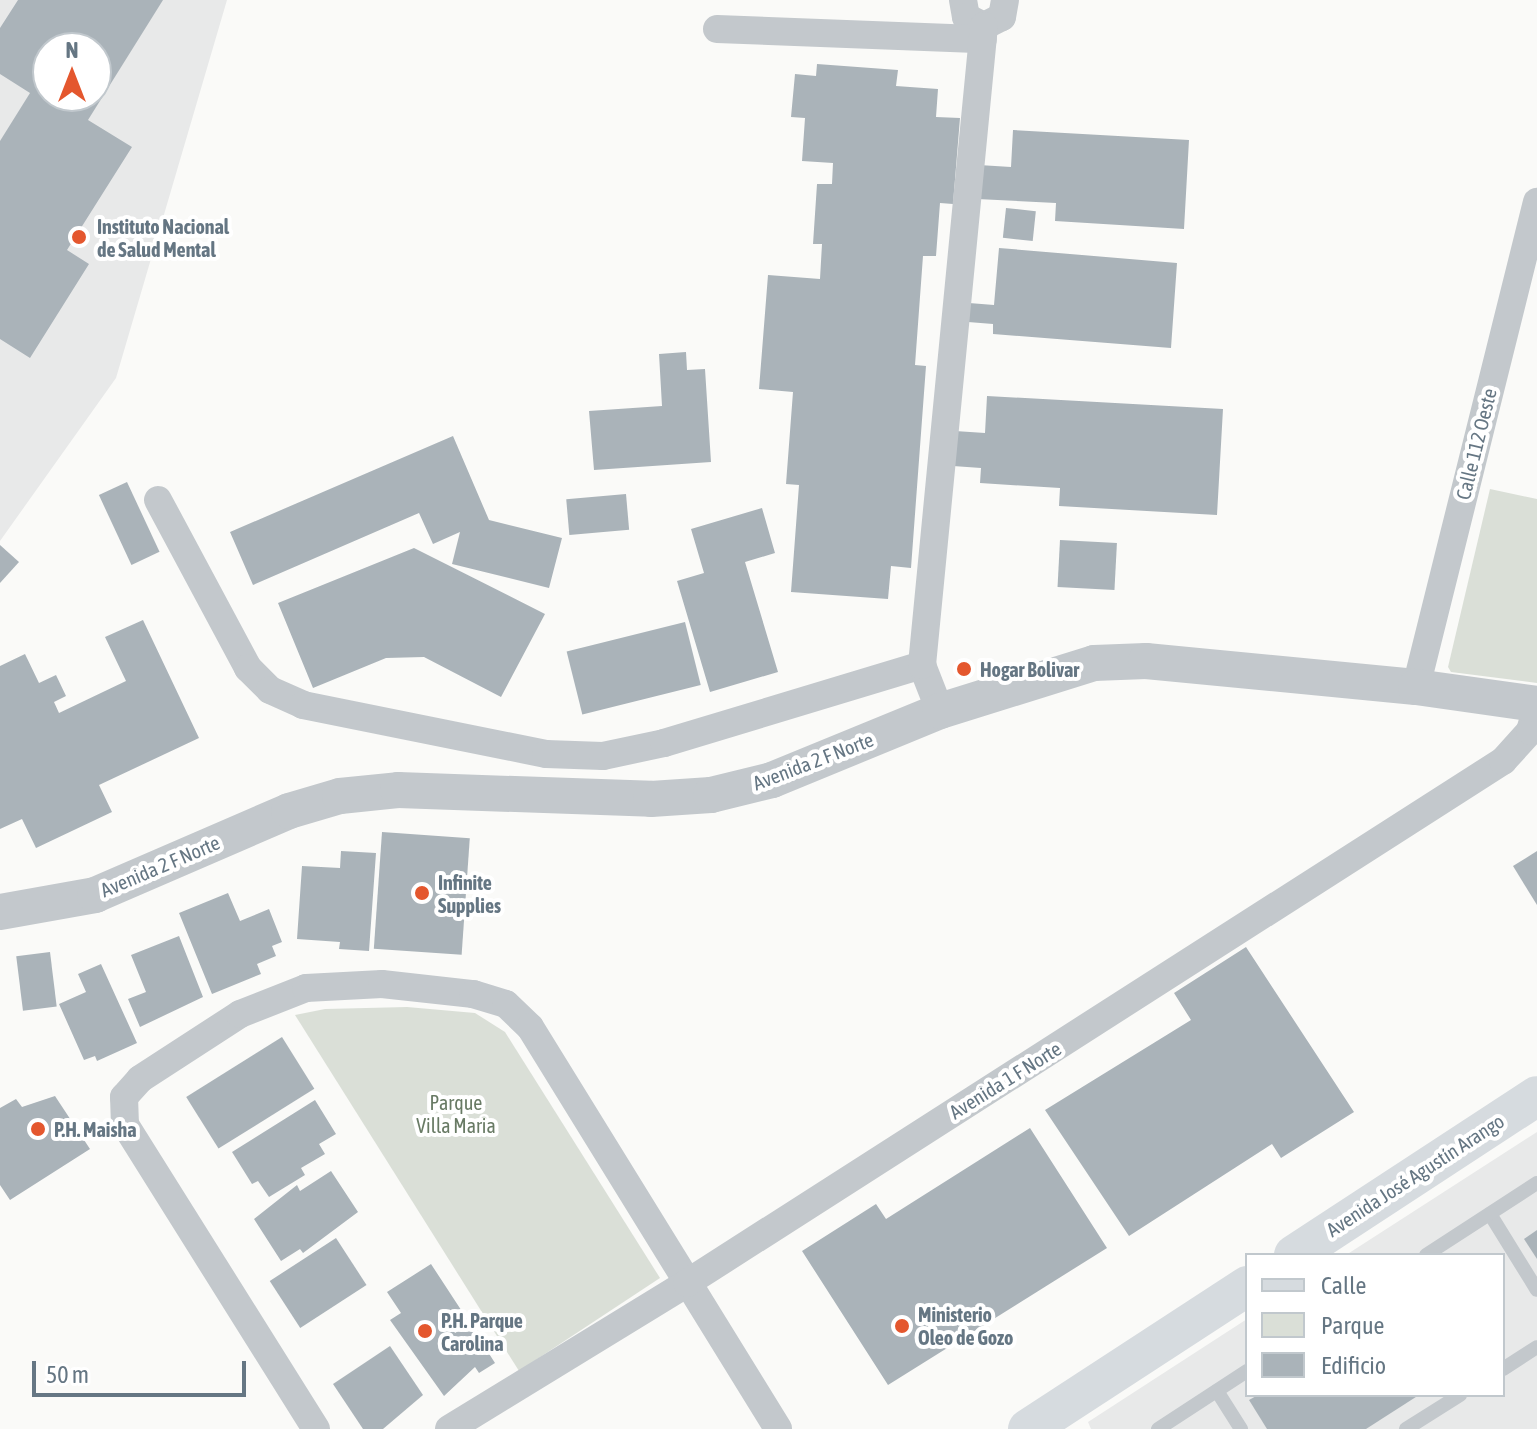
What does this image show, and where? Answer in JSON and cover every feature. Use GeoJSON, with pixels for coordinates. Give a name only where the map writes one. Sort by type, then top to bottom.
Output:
{"type":"FeatureCollection","features":[{"type":"Feature","properties":{"kind":"main road","name":"Avenida José Agustín Arango"},"geometry":{"type":"LineString","coordinates":[[1297,1253],[1537,1096]]}},
{"type":"Feature","properties":{"kind":"main road"},"geometry":{"type":"LineString","coordinates":[[1049,1423],[1245,1287]]}},
{"type":"Feature","properties":{"kind":"street"},"geometry":{"type":"LineString","coordinates":[[963,0],[966,17],[984,33]]}},
{"type":"Feature","properties":{"kind":"street"},"geometry":{"type":"LineString","coordinates":[[717,29],[984,33],[1002,17],[1005,0]]}},
{"type":"Feature","properties":{"kind":"street"},"geometry":{"type":"LineString","coordinates":[[940,711],[922,665],[984,33]]}},
{"type":"Feature","properties":{"kind":"street","name":"Calle 112 Oeste"},"geometry":{"type":"LineString","coordinates":[[1416,687],[1537,202]]}},
{"type":"Feature","properties":{"kind":"street"},"geometry":{"type":"LineString","coordinates":[[158,500],[248,668],[270,690],[303,705],[546,754],[603,756],[664,743],[922,665]]}},
{"type":"Feature","properties":{"kind":"street","name":"Avenida 2 F Norte"},"geometry":{"type":"LineString","coordinates":[[0,912],[95,895],[289,811],[340,796],[398,790],[651,799],[711,795],[772,780],[940,711],[1094,663],[1146,661],[1416,687],[1537,706]]}},
{"type":"Feature","properties":{"kind":"street","name":"Avenida 1 F Norte"},"geometry":{"type":"LineString","coordinates":[[449,1429],[687,1283],[1503,761],[1530,731],[1537,706]]}},
{"type":"Feature","properties":{"kind":"street"},"geometry":{"type":"LineString","coordinates":[[316,1429],[125,1125],[124,1097],[140,1079],[240,1014],[306,988],[382,984],[473,994],[506,1004],[530,1027],[778,1429]]}},
{"type":"Feature","properties":{"kind":"lane"},"geometry":{"type":"LineString","coordinates":[[1429,1253],[1537,1183]]}},
{"type":"Feature","properties":{"kind":"lane"},"geometry":{"type":"LineString","coordinates":[[1490,1214],[1537,1290]]}},
{"type":"Feature","properties":{"kind":"lane"},"geometry":{"type":"LineString","coordinates":[[1505,1368],[1537,1347]]}},
{"type":"Feature","properties":{"kind":"lane"},"geometry":{"type":"LineString","coordinates":[[1158,1429],[1245,1372]]}},
{"type":"Feature","properties":{"kind":"lane"},"geometry":{"type":"LineString","coordinates":[[1217,1391],[1241,1429]]}},
{"type":"Feature","properties":{"kind":"lane"},"geometry":{"type":"LineString","coordinates":[[1406,1429],[1457,1397]]}},
{"type":"Feature","properties":{"kind":"shaded area","name":"Instituto Nacional de Salud Mental"},"geometry":{"type":"Polygon","coordinates":[[[0,0],[227,0],[116,378],[0,541],[0,0]]]}},
{"type":"Feature","properties":{"kind":"shaded area"},"geometry":{"type":"Polygon","coordinates":[[[1537,1132],[1537,1429],[1091,1429],[1088,1422],[1245,1320],[1245,1397],[1505,1397],[1505,1253],[1349,1253],[1537,1132]]]}},
{"type":"Feature","properties":{"kind":"green space"},"geometry":{"type":"Polygon","coordinates":[[[1490,489],[1537,499],[1537,683],[1451,672],[1448,667],[1490,489]]]}},
{"type":"Feature","properties":{"kind":"green space","name":"Parque Villa Maria"},"geometry":{"type":"Polygon","coordinates":[[[407,1007],[475,1013],[505,1032],[660,1278],[519,1371],[295,1015],[325,1009],[407,1007]]]}},
{"type":"Feature","properties":{"kind":"building"},"geometry":{"type":"Polygon","coordinates":[[[18,0],[163,0],[112,82],[112,32],[32,32],[32,112],[93,112],[88,120],[132,147],[67,250],[89,264],[30,358],[0,339],[0,141],[30,93],[0,74],[0,28],[18,0]]]}},
{"type":"Feature","properties":{"kind":"building"},"geometry":{"type":"Polygon","coordinates":[[[817,64],[898,70],[896,86],[938,89],[936,117],[960,118],[953,204],[940,203],[936,256],[923,256],[915,365],[926,366],[911,568],[891,566],[888,599],[791,592],[799,485],[786,484],[793,392],[759,389],[768,275],[820,279],[822,244],[813,244],[817,184],[832,184],[833,163],[802,161],[805,118],[791,117],[795,74],[816,76],[817,64]]]}},
{"type":"Feature","properties":{"kind":"building"},"geometry":{"type":"Polygon","coordinates":[[[1013,130],[1189,140],[1184,229],[1055,221],[1056,203],[977,199],[979,165],[1011,167],[1013,130]]]}},
{"type":"Feature","properties":{"kind":"building"},"geometry":{"type":"Polygon","coordinates":[[[1006,208],[1036,211],[1033,241],[1003,238],[1006,208]]]}},
{"type":"Feature","properties":{"kind":"building"},"geometry":{"type":"Polygon","coordinates":[[[999,248],[1177,263],[1171,348],[993,334],[993,324],[968,322],[969,303],[994,305],[999,248]]]}},
{"type":"Feature","properties":{"kind":"building"},"geometry":{"type":"Polygon","coordinates":[[[686,352],[687,370],[705,369],[711,462],[594,470],[589,411],[662,406],[659,354],[686,352]]]}},
{"type":"Feature","properties":{"kind":"building"},"geometry":{"type":"Polygon","coordinates":[[[987,396],[1223,409],[1217,515],[1059,506],[1060,488],[980,483],[981,468],[953,466],[955,431],[985,433],[987,396]]]}},
{"type":"Feature","properties":{"kind":"building"},"geometry":{"type":"Polygon","coordinates":[[[453,436],[489,520],[562,538],[549,588],[452,564],[460,532],[433,544],[419,513],[253,585],[230,532],[453,436]]]}},
{"type":"Feature","properties":{"kind":"building"},"geometry":{"type":"Polygon","coordinates":[[[127,482],[160,552],[131,565],[99,495],[127,482]]]}},
{"type":"Feature","properties":{"kind":"building"},"geometry":{"type":"Polygon","coordinates":[[[626,494],[629,530],[569,535],[566,499],[626,494]]]}},
{"type":"Feature","properties":{"kind":"building"},"geometry":{"type":"Polygon","coordinates":[[[762,508],[775,553],[745,562],[778,672],[710,692],[677,581],[704,573],[691,529],[762,508]]]}},
{"type":"Feature","properties":{"kind":"building"},"geometry":{"type":"Polygon","coordinates":[[[1060,540],[1117,543],[1114,590],[1058,587],[1060,540]]]}},
{"type":"Feature","properties":{"kind":"building"},"geometry":{"type":"Polygon","coordinates":[[[0,545],[19,562],[0,583],[0,545]]]}},
{"type":"Feature","properties":{"kind":"building"},"geometry":{"type":"Polygon","coordinates":[[[414,548],[545,614],[501,697],[424,657],[386,658],[313,688],[278,603],[414,548]]]}},
{"type":"Feature","properties":{"kind":"building"},"geometry":{"type":"Polygon","coordinates":[[[143,620],[199,738],[99,785],[112,812],[36,848],[22,819],[0,829],[0,666],[25,654],[39,683],[56,675],[66,696],[54,702],[59,713],[126,681],[105,637],[143,620]]]}},
{"type":"Feature","properties":{"kind":"building"},"geometry":{"type":"Polygon","coordinates":[[[685,622],[701,685],[582,715],[567,652],[685,622]]]}},
{"type":"Feature","properties":{"kind":"building","name":"Infinite Supplies"},"geometry":{"type":"Polygon","coordinates":[[[382,832],[470,838],[462,955],[374,949],[382,832]]]}},
{"type":"Feature","properties":{"kind":"building"},"geometry":{"type":"Polygon","coordinates":[[[341,851],[376,853],[369,951],[339,949],[340,942],[297,939],[302,866],[340,868],[341,851]]]}},
{"type":"Feature","properties":{"kind":"building"},"geometry":{"type":"Polygon","coordinates":[[[1537,851],[1537,905],[1513,866],[1537,851]]]}},
{"type":"Feature","properties":{"kind":"building"},"geometry":{"type":"Polygon","coordinates":[[[228,893],[240,921],[269,909],[282,942],[272,946],[276,956],[257,964],[261,974],[212,994],[179,913],[228,893]]]}},
{"type":"Feature","properties":{"kind":"building"},"geometry":{"type":"Polygon","coordinates":[[[179,936],[203,997],[140,1027],[128,999],[146,992],[131,955],[179,936]]]}},
{"type":"Feature","properties":{"kind":"building"},"geometry":{"type":"Polygon","coordinates":[[[1246,947],[1354,1112],[1281,1158],[1272,1144],[1129,1236],[1045,1110],[1191,1020],[1174,993],[1246,947]]]}},
{"type":"Feature","properties":{"kind":"building"},"geometry":{"type":"Polygon","coordinates":[[[50,952],[57,1007],[23,1011],[16,956],[50,952]]]}},
{"type":"Feature","properties":{"kind":"building"},"geometry":{"type":"Polygon","coordinates":[[[101,964],[137,1043],[97,1061],[95,1056],[84,1060],[59,1004],[86,992],[78,974],[101,964]]]}},
{"type":"Feature","properties":{"kind":"building"},"geometry":{"type":"Polygon","coordinates":[[[282,1037],[314,1089],[218,1149],[186,1097],[282,1037]]]}},
{"type":"Feature","properties":{"kind":"building","name":"P.H. Maisha"},"geometry":{"type":"Polygon","coordinates":[[[55,1096],[90,1149],[10,1200],[0,1185],[0,1108],[16,1099],[22,1107],[55,1096]]]}},
{"type":"Feature","properties":{"kind":"building"},"geometry":{"type":"Polygon","coordinates":[[[315,1100],[336,1134],[319,1144],[325,1154],[301,1168],[305,1175],[269,1197],[258,1181],[252,1184],[232,1152],[315,1100]]]}},
{"type":"Feature","properties":{"kind":"building"},"geometry":{"type":"Polygon","coordinates":[[[1030,1128],[1107,1248],[888,1385],[802,1251],[876,1204],[886,1219],[1030,1128]]]}},
{"type":"Feature","properties":{"kind":"building"},"geometry":{"type":"Polygon","coordinates":[[[331,1171],[358,1212],[303,1253],[300,1249],[281,1261],[254,1219],[297,1185],[300,1191],[331,1171]]]}},
{"type":"Feature","properties":{"kind":"building"},"geometry":{"type":"Polygon","coordinates":[[[1537,1230],[1537,1259],[1524,1239],[1537,1230]]]}},
{"type":"Feature","properties":{"kind":"building"},"geometry":{"type":"Polygon","coordinates":[[[336,1238],[366,1285],[300,1328],[270,1281],[336,1238]]]}},
{"type":"Feature","properties":{"kind":"building","name":"P.H. Parque Carolina"},"geometry":{"type":"Polygon","coordinates":[[[431,1264],[467,1319],[452,1328],[455,1333],[470,1324],[495,1363],[479,1373],[475,1367],[444,1396],[390,1320],[401,1313],[387,1292],[431,1264]]]}},
{"type":"Feature","properties":{"kind":"building"},"geometry":{"type":"Polygon","coordinates":[[[390,1346],[423,1395],[383,1429],[363,1429],[333,1384],[390,1346]]]}},
{"type":"Feature","properties":{"kind":"building"},"geometry":{"type":"Polygon","coordinates":[[[1254,1397],[1416,1397],[1366,1429],[1267,1429],[1249,1400],[1254,1397]]]}},
{"type":"Feature","properties":{"kind":"place","name":"Instituto Nacional de Salud Mental"},"geometry":{"type":"Point","coordinates":[79,237]}},
{"type":"Feature","properties":{"kind":"place","name":"Hogar Bolivar"},"geometry":{"type":"Point","coordinates":[964,669]}},
{"type":"Feature","properties":{"kind":"place","name":"Infinite Supplies"},"geometry":{"type":"Point","coordinates":[422,893]}},
{"type":"Feature","properties":{"kind":"place","name":"P.H. Maisha"},"geometry":{"type":"Point","coordinates":[38,1129]}},
{"type":"Feature","properties":{"kind":"place","name":"Ministerio Oleo de Gozo"},"geometry":{"type":"Point","coordinates":[902,1326]}},
{"type":"Feature","properties":{"kind":"place","name":"P.H. Parque Carolina"},"geometry":{"type":"Point","coordinates":[425,1331]}}]}
